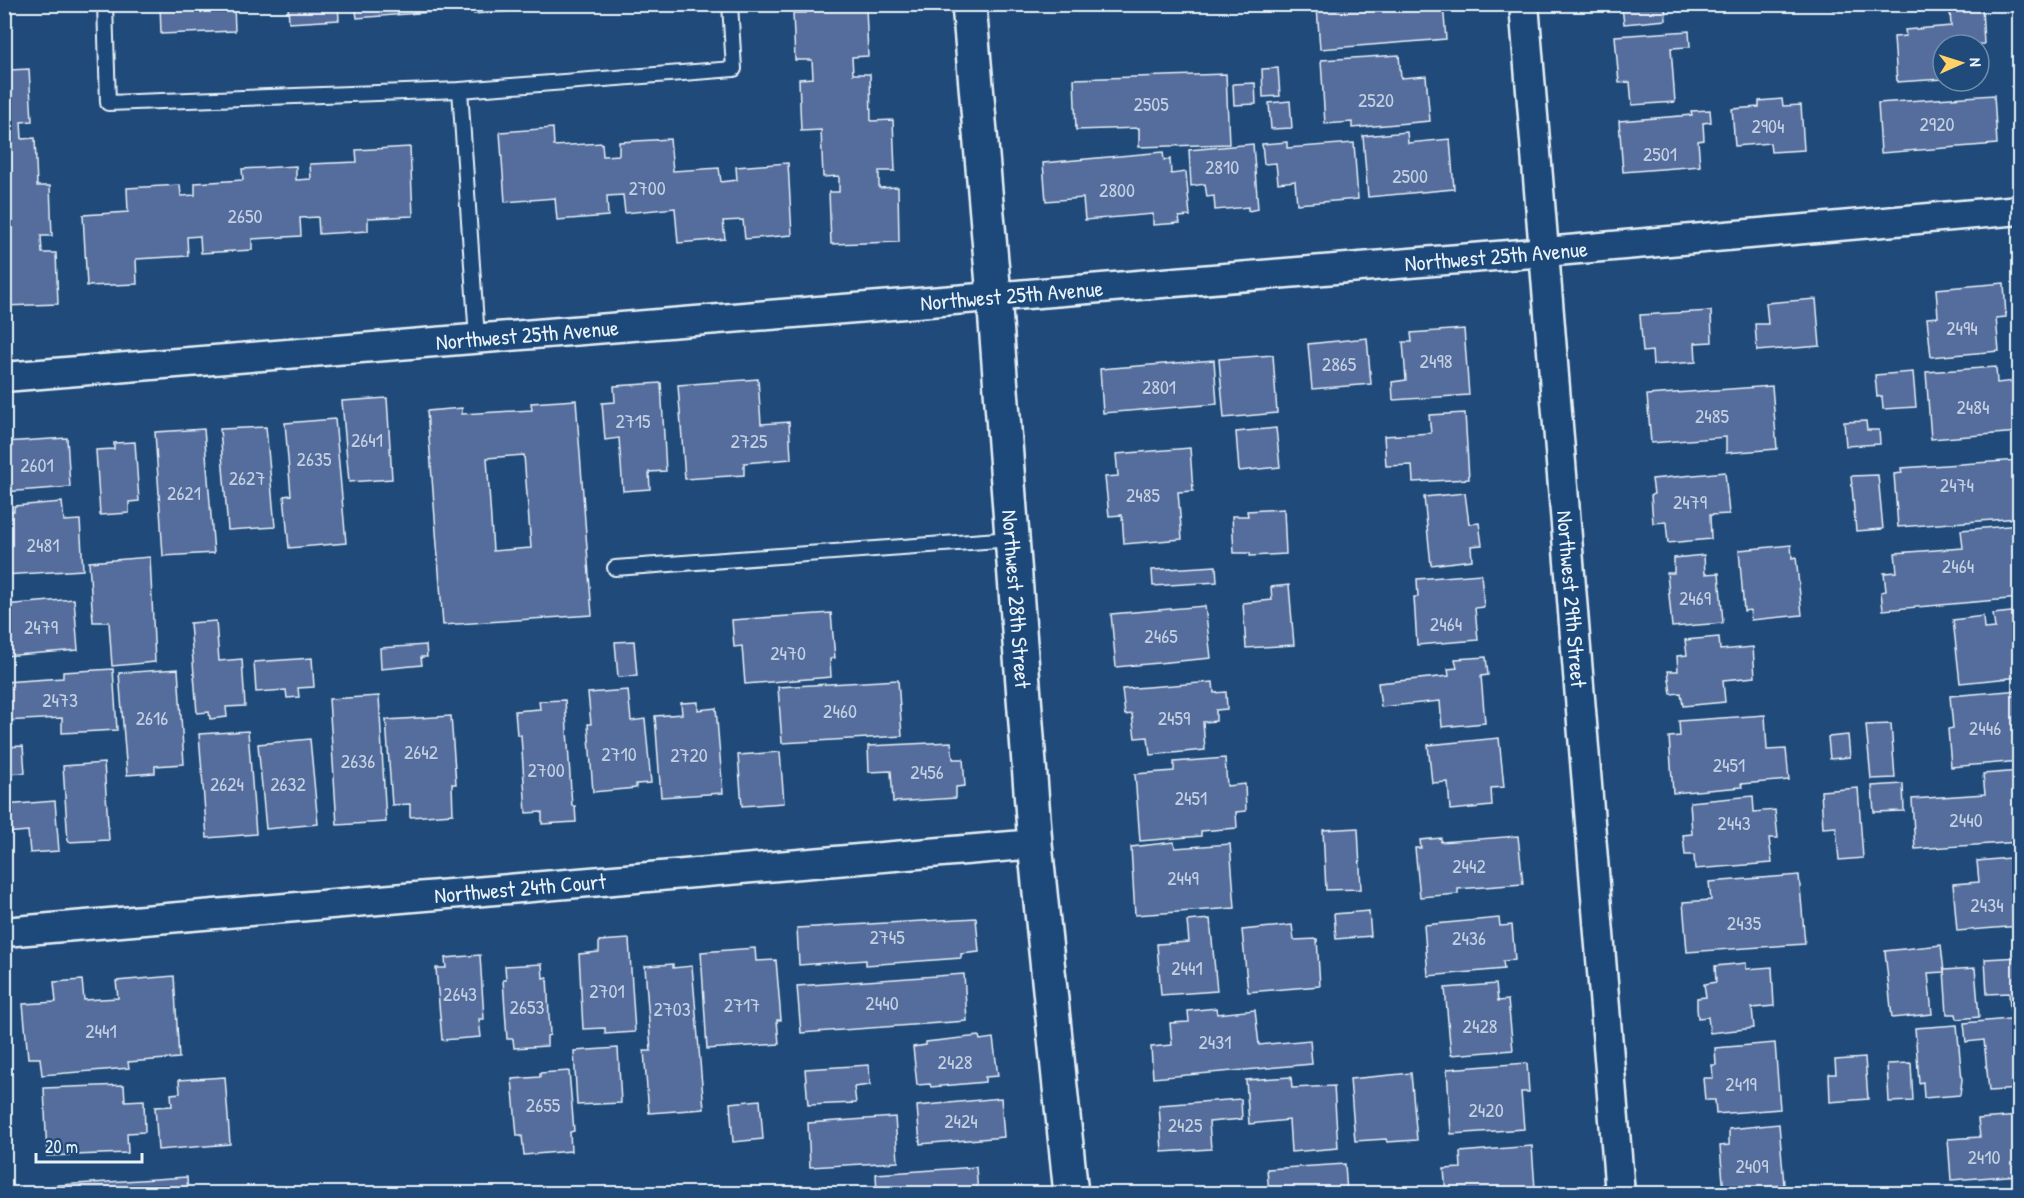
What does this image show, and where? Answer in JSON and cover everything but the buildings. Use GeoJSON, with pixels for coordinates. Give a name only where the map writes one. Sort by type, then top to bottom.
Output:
{"type":"FeatureCollection","features":[{"type":"Feature","properties":{"kind":"street","name":"Northwest 28th Street"},"geometry":{"type":"LineString","coordinates":[[969,4],[994,296],[1035,844],[1071,1194]]}},
{"type":"Feature","properties":{"kind":"street","name":"Northwest 29th Street"},"geometry":{"type":"LineString","coordinates":[[1524,4],[1620,1194]]}},
{"type":"Feature","properties":{"kind":"street","name":"Northwest 25th Avenue"},"geometry":{"type":"LineString","coordinates":[[4,377],[1545,252],[2019,210]]}},
{"type":"Feature","properties":{"kind":"street","name":"Northwest 24th Court"},"geometry":{"type":"LineString","coordinates":[[4,932],[1035,844]]}},
{"type":"Feature","properties":{"kind":"lane"},"geometry":{"type":"LineString","coordinates":[[105,4],[108,104],[460,90],[734,69],[730,4]]}},
{"type":"Feature","properties":{"kind":"lane"},"geometry":{"type":"LineString","coordinates":[[460,90],[477,338]]}},
{"type":"Feature","properties":{"kind":"lane"},"geometry":{"type":"LineString","coordinates":[[615,568],[1012,539]]}}]}
